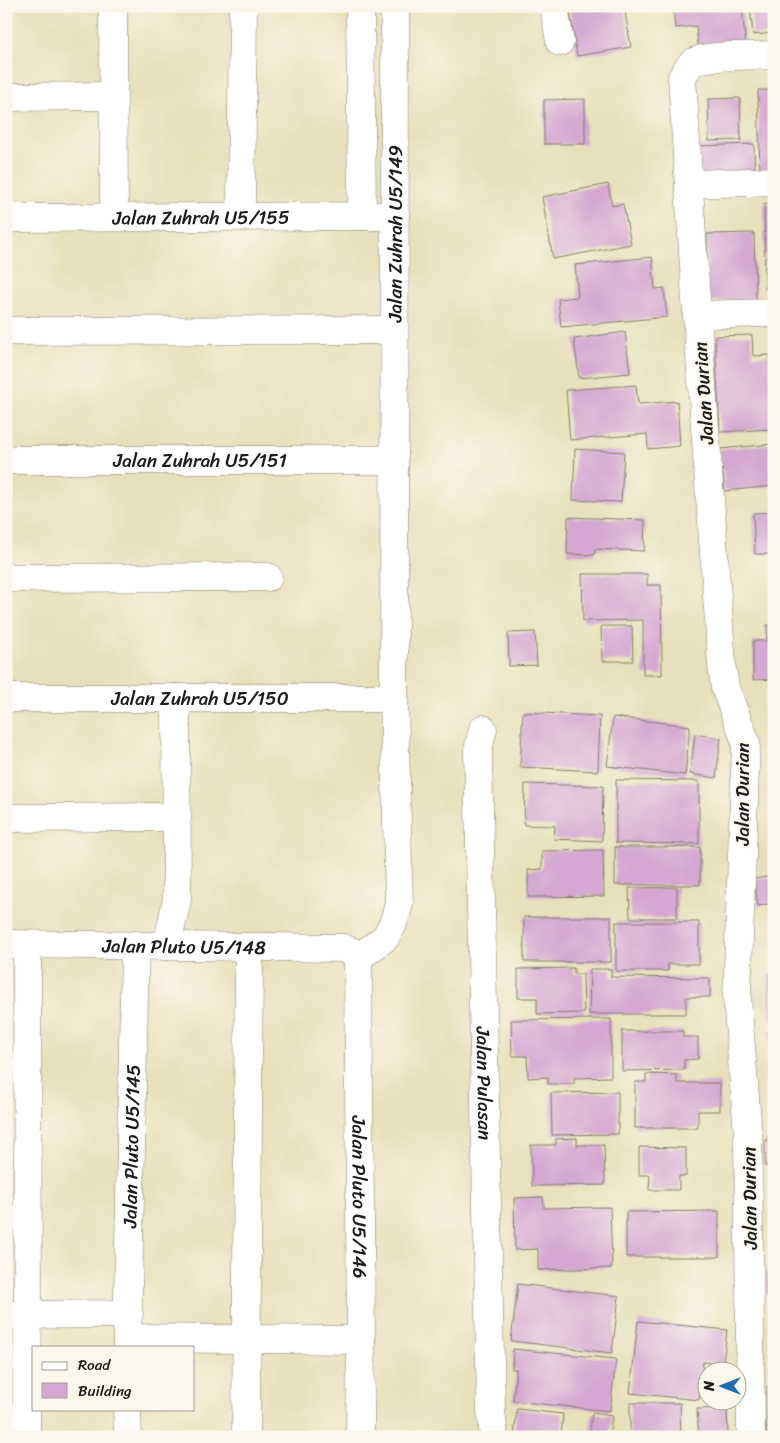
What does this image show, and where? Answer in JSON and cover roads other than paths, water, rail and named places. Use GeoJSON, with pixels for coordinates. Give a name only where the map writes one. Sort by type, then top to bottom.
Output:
{"type":"FeatureCollection","features":[{"type":"Feature","properties":{"kind":"street"},"geometry":{"type":"LineString","coordinates":[[113,6],[114,217]]}},
{"type":"Feature","properties":{"kind":"street"},"geometry":{"type":"LineString","coordinates":[[241,216],[243,6]]}},
{"type":"Feature","properties":{"kind":"street"},"geometry":{"type":"LineString","coordinates":[[360,6],[362,216]]}},
{"type":"Feature","properties":{"kind":"street","name":"Jalan Zuhrah U5/149"},"geometry":{"type":"LineString","coordinates":[[358,958],[385,938],[393,924],[399,904],[394,698],[395,6]]}},
{"type":"Feature","properties":{"kind":"street"},"geometry":{"type":"LineString","coordinates":[[554,6],[560,42]]}},
{"type":"Feature","properties":{"kind":"street","name":"Jalan Durian"},"geometry":{"type":"LineString","coordinates":[[751,1437],[748,1134],[737,998],[746,742],[725,688],[722,666],[682,77],[688,66],[696,60],[774,55]]}},
{"type":"Feature","properties":{"kind":"street"},"geometry":{"type":"LineString","coordinates":[[6,97],[114,96]]}},
{"type":"Feature","properties":{"kind":"street"},"geometry":{"type":"LineString","coordinates":[[690,184],[774,181]]}},
{"type":"Feature","properties":{"kind":"street","name":"Jalan Zuhrah U5/155"},"geometry":{"type":"LineString","coordinates":[[6,218],[395,216]]}},
{"type":"Feature","properties":{"kind":"street"},"geometry":{"type":"LineString","coordinates":[[697,315],[774,313]]}},
{"type":"Feature","properties":{"kind":"street"},"geometry":{"type":"LineString","coordinates":[[6,332],[394,330]]}},
{"type":"Feature","properties":{"kind":"street","name":"Jalan Zuhrah U5/151"},"geometry":{"type":"LineString","coordinates":[[6,460],[393,460]]}},
{"type":"Feature","properties":{"kind":"street"},"geometry":{"type":"LineString","coordinates":[[6,578],[268,576]]}},
{"type":"Feature","properties":{"kind":"street","name":"Jalan Zuhrah U5/150"},"geometry":{"type":"LineString","coordinates":[[6,698],[394,698]]}},
{"type":"Feature","properties":{"kind":"street"},"geometry":{"type":"LineString","coordinates":[[167,946],[177,899],[176,698]]}},
{"type":"Feature","properties":{"kind":"street","name":"Jalan Pulasan"},"geometry":{"type":"LineString","coordinates":[[483,729],[478,759],[491,1400],[494,1437]]}},
{"type":"Feature","properties":{"kind":"street"},"geometry":{"type":"LineString","coordinates":[[6,818],[177,818]]}},
{"type":"Feature","properties":{"kind":"street"},"geometry":{"type":"LineString","coordinates":[[16,944],[17,1314],[26,1437]]}},
{"type":"Feature","properties":{"kind":"street","name":"Jalan Pluto U5/148"},"geometry":{"type":"LineString","coordinates":[[16,944],[343,948],[353,952],[358,958]]}},
{"type":"Feature","properties":{"kind":"street","name":"Jalan Pluto U5/145"},"geometry":{"type":"LineString","coordinates":[[128,1333],[135,946]]}},
{"type":"Feature","properties":{"kind":"street"},"geometry":{"type":"LineString","coordinates":[[246,1437],[249,947]]}},
{"type":"Feature","properties":{"kind":"street","name":"Jalan Pluto U5/146"},"geometry":{"type":"LineString","coordinates":[[358,958],[360,1437]]}},
{"type":"Feature","properties":{"kind":"street"},"geometry":{"type":"LineString","coordinates":[[17,1314],[128,1333],[246,1339],[361,1340]]}},
{"type":"Feature","properties":{"kind":"street"},"geometry":{"type":"LineString","coordinates":[[128,1410],[128,1437]]}}]}
